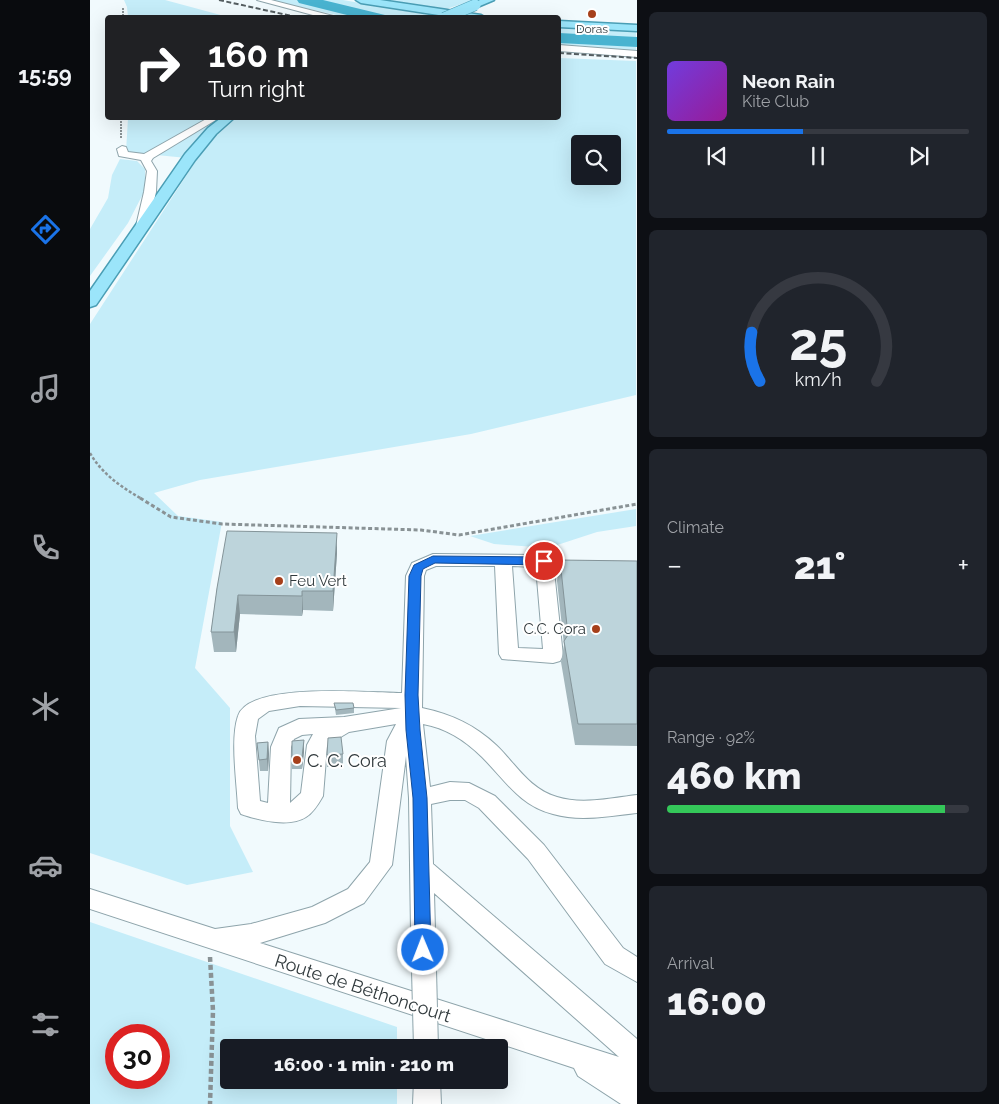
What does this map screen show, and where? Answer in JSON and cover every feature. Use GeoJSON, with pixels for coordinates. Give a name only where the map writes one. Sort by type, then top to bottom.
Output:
{"type":"FeatureCollection","features":[{"type":"Feature","properties":{"kind":"main road"},"geometry":{"type":"LineString","coordinates":[[361,0],[462,15]]}},
{"type":"Feature","properties":{"kind":"main road"},"geometry":{"type":"LineString","coordinates":[[451,15],[489,0]]}},
{"type":"Feature","properties":{"kind":"main road"},"geometry":{"type":"LineString","coordinates":[[561,24],[636,28]]}},
{"type":"Feature","properties":{"kind":"main road"},"geometry":{"type":"LineString","coordinates":[[90,302],[190,157],[212,131],[226,120]]}},
{"type":"Feature","properties":{"kind":"street"},"geometry":{"type":"LineString","coordinates":[[261,0],[324,15]]}},
{"type":"Feature","properties":{"kind":"street"},"geometry":{"type":"LineString","coordinates":[[561,48],[636,54]]}},
{"type":"Feature","properties":{"kind":"street"},"geometry":{"type":"LineString","coordinates":[[122,149],[123,154],[147,158],[211,120]]}},
{"type":"Feature","properties":{"kind":"street"},"geometry":{"type":"LineString","coordinates":[[142,226],[150,192],[152,171],[146,161],[147,158]]}},
{"type":"Feature","properties":{"kind":"street"},"geometry":{"type":"LineString","coordinates":[[426,1039],[420,798],[412,707],[415,576],[418,567],[433,560],[503,560],[544,561],[553,656],[509,654],[503,560]]}},
{"type":"Feature","properties":{"kind":"street"},"geometry":{"type":"LineString","coordinates":[[344,725],[322,738],[317,745],[312,796],[299,811],[279,814],[249,808],[246,736],[248,716],[264,704],[300,699],[412,707],[461,729],[489,751],[518,784],[534,796],[554,806],[585,810],[636,804]]}},
{"type":"Feature","properties":{"kind":"street"},"geometry":{"type":"LineString","coordinates":[[279,814],[281,747],[286,734],[299,727],[344,725],[412,707]]}},
{"type":"Feature","properties":{"kind":"street"},"geometry":{"type":"LineString","coordinates":[[210,946],[317,916],[356,896],[381,865],[397,741],[412,707]]}},
{"type":"Feature","properties":{"kind":"street"},"geometry":{"type":"LineString","coordinates":[[420,798],[450,790],[469,792],[487,802],[536,852],[614,956],[636,971]]}},
{"type":"Feature","properties":{"kind":"street"},"geometry":{"type":"LineString","coordinates":[[422,868],[636,1055]]}},
{"type":"Feature","properties":{"kind":"street","name":"Route de Béthoncourt"},"geometry":{"type":"LineString","coordinates":[[90,899],[210,946],[636,1076]]}},
{"type":"Feature","properties":{"kind":"street"},"geometry":{"type":"LineString","coordinates":[[570,1056],[636,1099]]}},
{"type":"Feature","properties":{"kind":"path"},"geometry":{"type":"LineString","coordinates":[[123,8],[124,15]]}},
{"type":"Feature","properties":{"kind":"path"},"geometry":{"type":"LineString","coordinates":[[121,120],[120,136],[122,149]]}},
{"type":"Feature","properties":{"kind":"path"},"geometry":{"type":"LineString","coordinates":[[90,454],[97,465],[118,485],[171,517],[222,524],[421,530],[459,535],[636,504]]}},
{"type":"Feature","properties":{"kind":"path"},"geometry":{"type":"LineString","coordinates":[[210,946],[213,1011],[210,1104]]}},
{"type":"Feature","properties":{"kind":"shaded area"},"geometry":{"type":"Polygon","coordinates":[[[124,0],[165,0],[221,15],[128,15],[124,0]]]}},
{"type":"Feature","properties":{"kind":"shaded area"},"geometry":{"type":"Polygon","coordinates":[[[268,0],[343,0],[429,15],[337,15],[268,0]]]}},
{"type":"Feature","properties":{"kind":"shaded area"},"geometry":{"type":"Polygon","coordinates":[[[372,0],[474,0],[443,10],[372,0]]]}},
{"type":"Feature","properties":{"kind":"shaded area"},"geometry":{"type":"Polygon","coordinates":[[[561,27],[636,31],[636,51],[561,47],[561,27]]]}},
{"type":"Feature","properties":{"kind":"shaded area"},"geometry":{"type":"Polygon","coordinates":[[[561,58],[636,61],[636,395],[471,434],[200,480],[154,493],[178,516],[222,522],[195,668],[230,708],[230,826],[253,872],[187,885],[90,853],[90,324],[197,159],[126,152],[128,120],[561,120],[561,58]]]}},
{"type":"Feature","properties":{"kind":"shaded area"},"geometry":{"type":"Polygon","coordinates":[[[120,159],[137,161],[145,169],[145,190],[128,223],[90,276],[90,229],[108,198],[112,175],[120,159]]]}},
{"type":"Feature","properties":{"kind":"shaded area"},"geometry":{"type":"Polygon","coordinates":[[[636,509],[636,526],[597,532],[548,548],[494,544],[470,536],[636,509]]]}},
{"type":"Feature","properties":{"kind":"shaded area"},"geometry":{"type":"Polygon","coordinates":[[[90,922],[397,1027],[397,1039],[220,1039],[220,1089],[397,1089],[397,1104],[90,1104],[90,922]]]}},
{"type":"Feature","properties":{"kind":"building","name":"Feu Vert"},"geometry":{"type":"Polygon","coordinates":[[[227,531],[337,533],[333,591],[302,591],[302,596],[238,595],[234,632],[211,632],[227,531]]]}},
{"type":"Feature","properties":{"kind":"building","name":"C.C. Cora"},"geometry":{"type":"Polygon","coordinates":[[[560,560],[637,561],[637,724],[578,724],[564,641],[568,635],[560,560]]]}},
{"type":"Feature","properties":{"kind":"building"},"geometry":{"type":"Polygon","coordinates":[[[334,703],[353,703],[354,708],[336,710],[334,703]]]}},
{"type":"Feature","properties":{"kind":"building"},"geometry":{"type":"Polygon","coordinates":[[[341,737],[343,754],[327,755],[328,738],[341,737]]]}},
{"type":"Feature","properties":{"kind":"building"},"geometry":{"type":"Polygon","coordinates":[[[304,740],[302,757],[292,758],[292,741],[304,740]]]}},
{"type":"Feature","properties":{"kind":"building"},"geometry":{"type":"Polygon","coordinates":[[[268,742],[267,759],[259,760],[257,743],[268,742]]]}},
{"type":"Feature","properties":{"kind":"waterway"},"geometry":{"type":"LineString","coordinates":[[304,0],[367,15]]}},
{"type":"Feature","properties":{"kind":"waterway"},"geometry":{"type":"LineString","coordinates":[[561,38],[637,42]]}},
{"type":"Feature","properties":{"kind":"railway"},"geometry":{"type":"LineString","coordinates":[[219,0],[287,15]]}},
{"type":"Feature","properties":{"kind":"railway"},"geometry":{"type":"LineString","coordinates":[[561,53],[637,58]]}},
{"type":"Feature","properties":{"kind":"place","name":"Doras"},"geometry":{"type":"Point","coordinates":[592,14]}},
{"type":"Feature","properties":{"kind":"place","name":"Feu Vert"},"geometry":{"type":"Point","coordinates":[279,581]}},
{"type":"Feature","properties":{"kind":"place","name":"C.C. Cora"},"geometry":{"type":"Point","coordinates":[596,629]}},
{"type":"Feature","properties":{"kind":"place","name":"C. C. Cora"},"geometry":{"type":"Point","coordinates":[297,760]}},
{"type":"Feature","properties":{"kind":"route"},"geometry":{"type":"LineString","coordinates":[[423,950],[420,798],[413,730],[412,695],[415,576],[418,567],[425,562],[433,560],[544,561]]}}]}
